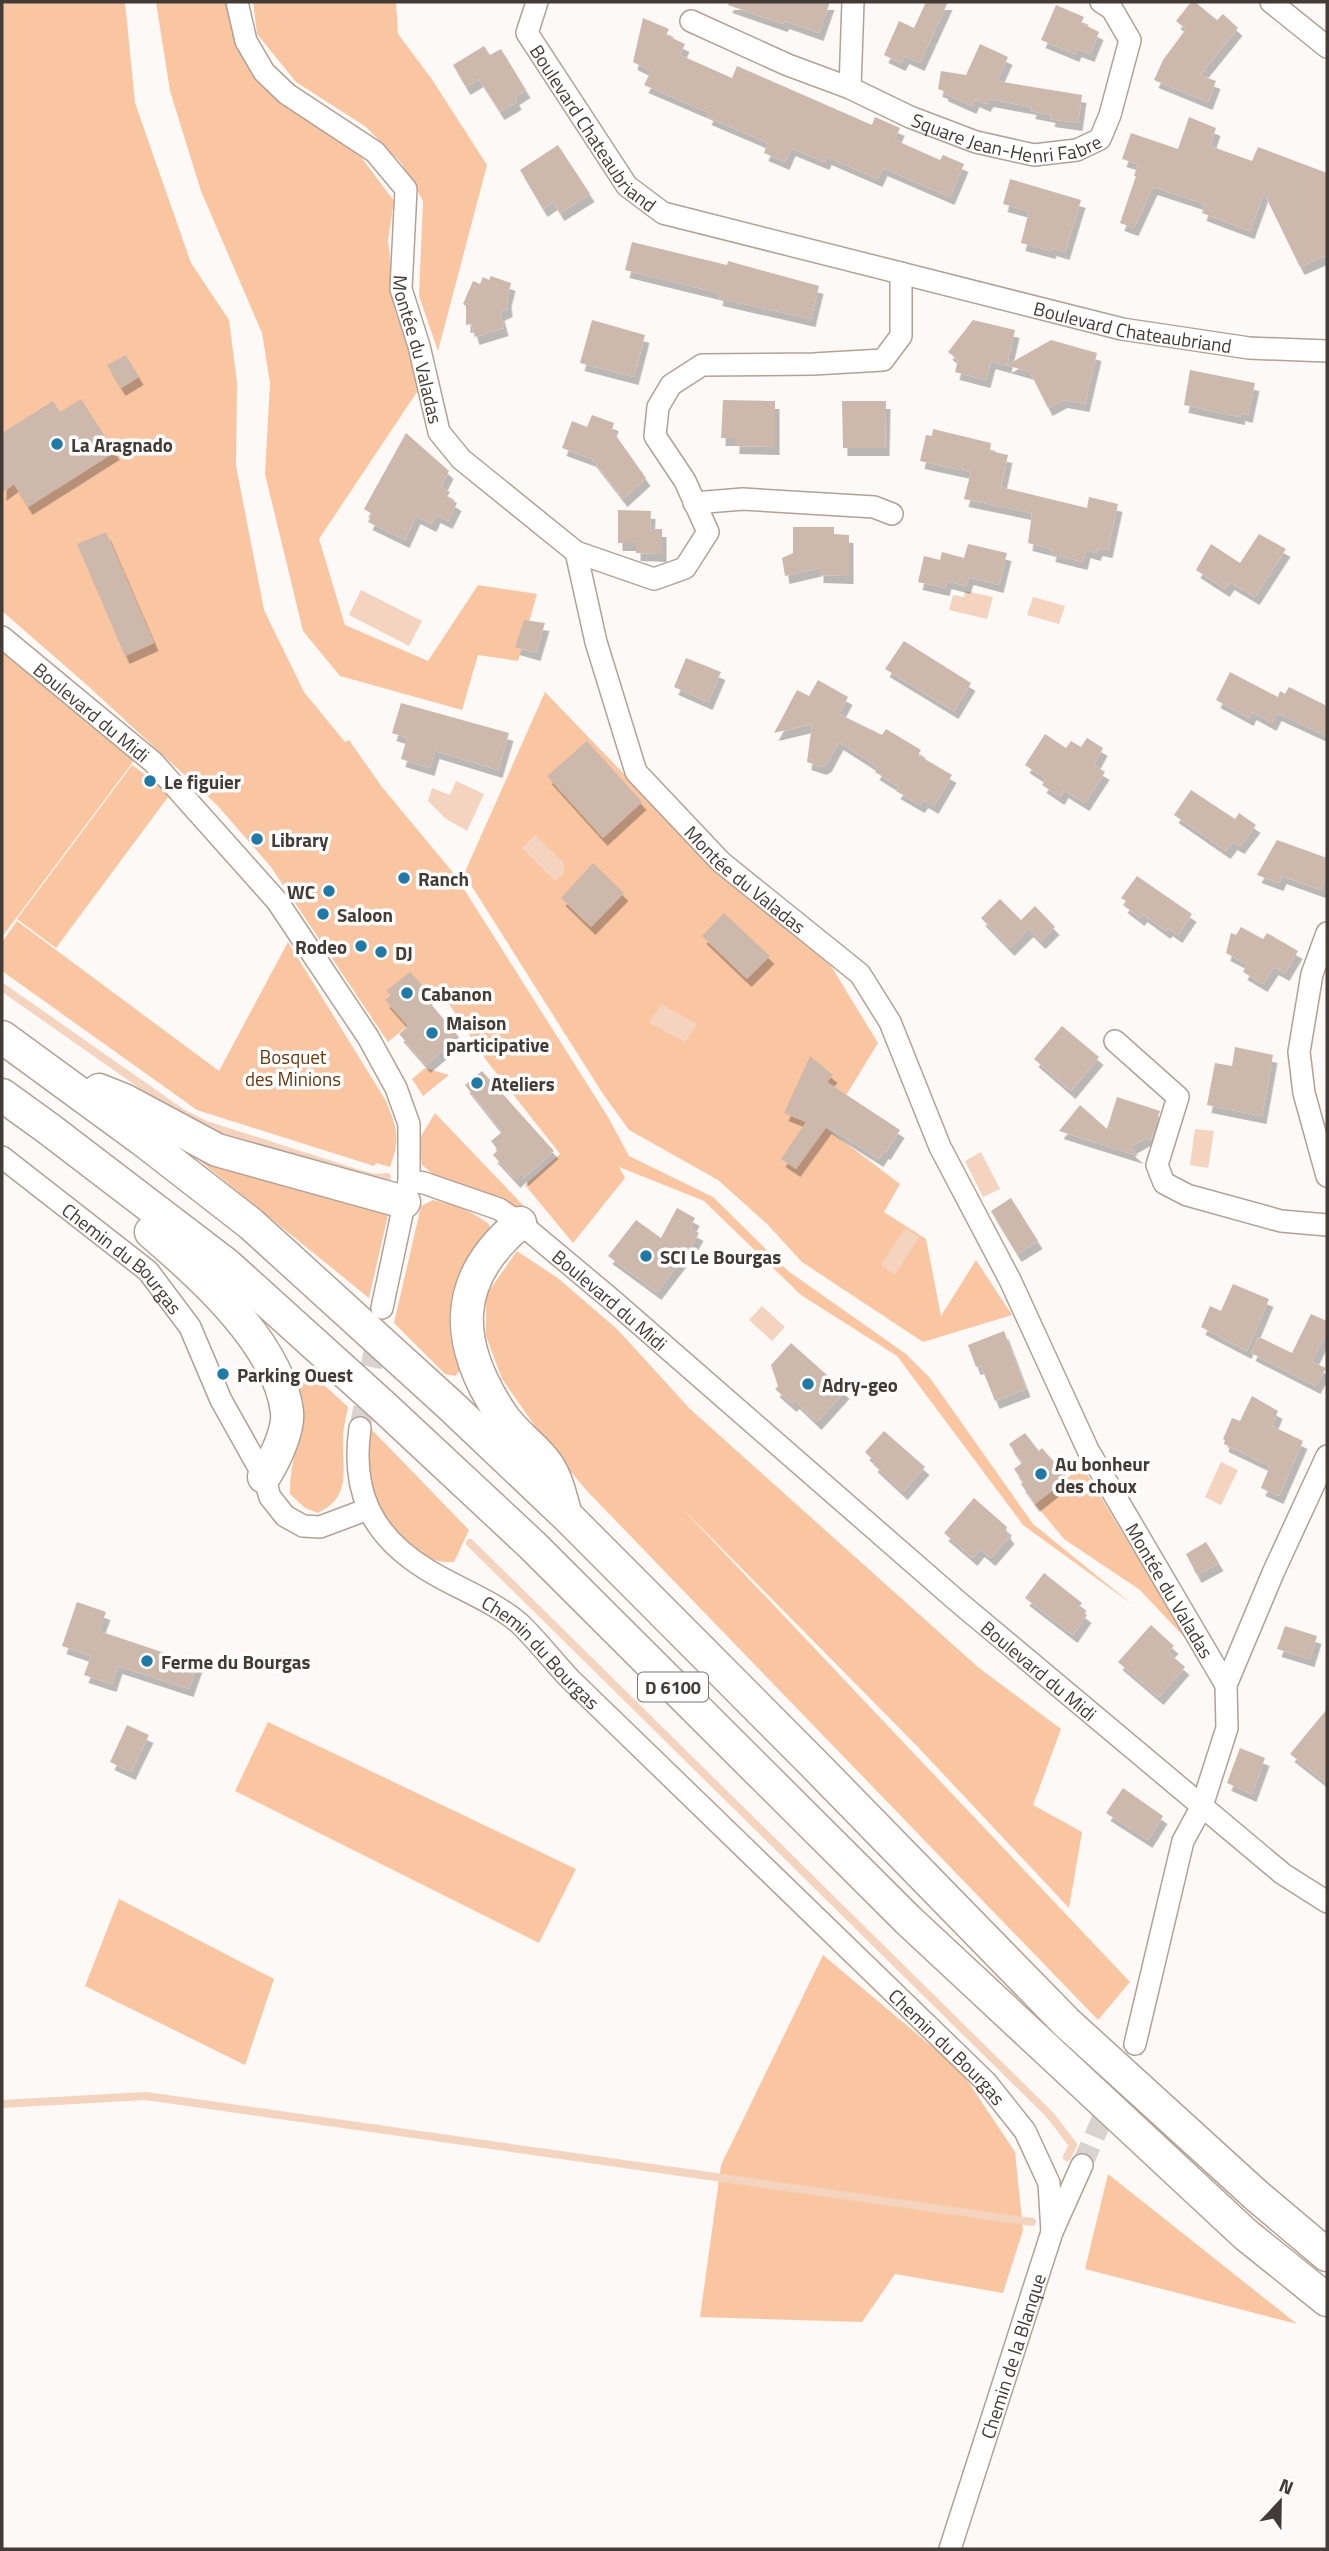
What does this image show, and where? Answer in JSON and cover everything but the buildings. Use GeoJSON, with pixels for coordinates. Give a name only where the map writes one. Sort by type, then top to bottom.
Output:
{"type":"FeatureCollection","features":[{"type":"Feature","properties":{"kind":"main road","name":"D 6100"},"geometry":{"type":"LineString","coordinates":[[2,1037],[251,1224],[450,1405],[567,1516],[1067,2022],[1257,2196],[1327,2255]]}},
{"type":"Feature","properties":{"kind":"main road"},"geometry":{"type":"LineString","coordinates":[[48,1069],[124,1100],[217,1150],[407,1192]]}},
{"type":"Feature","properties":{"kind":"main road","name":"D 6100"},"geometry":{"type":"LineString","coordinates":[[2,1095],[227,1265],[383,1406],[532,1545],[908,1920],[1245,2234],[1327,2300]]}},
{"type":"Feature","properties":{"kind":"main road"},"geometry":{"type":"LineString","coordinates":[[2,1103],[204,1278],[239,1318],[268,1360],[282,1390],[287,1415],[276,1456],[264,1477]]}},
{"type":"Feature","properties":{"kind":"main road"},"geometry":{"type":"LineString","coordinates":[[520,1223],[504,1236],[477,1274],[468,1302],[466,1333],[475,1367],[482,1380],[502,1416],[551,1470],[567,1516]]}},
{"type":"Feature","properties":{"kind":"street","name":"Montée du Valadas"},"geometry":{"type":"LineString","coordinates":[[237,2],[246,41],[264,72],[287,94],[375,152],[406,189],[401,289],[419,346],[439,432],[461,459],[576,552],[596,642],[636,772],[721,862],[860,974],[890,1022],[940,1147],[1010,1280],[1088,1450],[1226,1685],[1227,1728],[1202,1806]]}},
{"type":"Feature","properties":{"kind":"street","name":"Boulevard Chateaubriand"},"geometry":{"type":"LineString","coordinates":[[537,2],[527,33],[626,186],[663,213],[1122,329],[1249,348],[1327,351]]}},
{"type":"Feature","properties":{"kind":"street"},"geometry":{"type":"LineString","coordinates":[[850,88],[853,2]]}},
{"type":"Feature","properties":{"kind":"street","name":"Square Jean-Henri Fabre"},"geometry":{"type":"LineString","coordinates":[[691,21],[788,65],[850,88],[909,117],[976,142],[1034,155],[1076,150],[1100,139],[1110,115],[1130,40],[1112,9],[1101,2]]}},
{"type":"Feature","properties":{"kind":"street"},"geometry":{"type":"LineString","coordinates":[[1271,2],[1327,47]]}},
{"type":"Feature","properties":{"kind":"street"},"geometry":{"type":"LineString","coordinates":[[576,552],[654,579],[685,568],[708,532],[685,481],[655,436],[658,407],[671,385],[702,365],[883,360],[901,336],[901,273]]}},
{"type":"Feature","properties":{"kind":"street"},"geometry":{"type":"LineString","coordinates":[[694,503],[743,499],[874,507],[892,514]]}},
{"type":"Feature","properties":{"kind":"street","name":"Boulevard du Midi"},"geometry":{"type":"LineString","coordinates":[[2,637],[153,762],[277,901],[368,1037],[396,1088],[409,1124],[407,1192],[424,1184],[499,1209],[520,1223],[621,1307],[956,1600],[1283,1874],[1327,1902]]}},
{"type":"Feature","properties":{"kind":"street"},"geometry":{"type":"LineString","coordinates":[[1327,933],[1312,974],[1299,1052],[1304,1093],[1327,1176]]}},
{"type":"Feature","properties":{"kind":"street"},"geometry":{"type":"LineString","coordinates":[[1115,1041],[1178,1097],[1157,1165],[1164,1183],[1187,1195],[1281,1221],[1327,1225]]}},
{"type":"Feature","properties":{"kind":"street","name":"Chemin du Bourgas"},"geometry":{"type":"LineString","coordinates":[[2,1157],[148,1271],[190,1327],[221,1400],[264,1477],[270,1497],[285,1516],[303,1526],[320,1527],[367,1507],[382,1530],[404,1553],[518,1623],[580,1688],[986,2082],[1025,2131],[1049,2183],[1052,2232]]}},
{"type":"Feature","properties":{"kind":"street"},"geometry":{"type":"LineString","coordinates":[[382,1308],[407,1192]]}},
{"type":"Feature","properties":{"kind":"street"},"geometry":{"type":"LineString","coordinates":[[360,1428],[357,1454],[359,1481],[367,1507]]}},
{"type":"Feature","properties":{"kind":"street"},"geometry":{"type":"LineString","coordinates":[[1226,1685],[1273,1573],[1327,1456]]}},
{"type":"Feature","properties":{"kind":"street"},"geometry":{"type":"LineString","coordinates":[[1135,2043],[1183,1841],[1202,1806]]}},
{"type":"Feature","properties":{"kind":"street","name":"Chemin de la Blanque"},"geometry":{"type":"LineString","coordinates":[[950,2549],[1052,2232],[1082,2165]]}},
{"type":"Feature","properties":{"kind":"green space"},"geometry":{"type":"Polygon","coordinates":[[[2,2],[125,2],[135,103],[191,263],[229,320],[237,383],[236,466],[264,610],[304,692],[345,742],[349,740],[382,787],[455,875],[608,1117],[629,1156],[713,1197],[788,1271],[906,1354],[930,1378],[1033,1524],[1133,1605],[1023,1525],[897,1356],[801,1295],[704,1201],[619,1167],[625,1178],[573,1243],[525,1185],[560,1154],[489,1064],[437,986],[433,989],[441,998],[388,1042],[271,867],[217,805],[2,611],[2,2]]]}},
{"type":"Feature","properties":{"kind":"green space"},"geometry":{"type":"Polygon","coordinates":[[[156,2],[235,2],[261,86],[361,157],[394,201],[388,240],[396,314],[425,380],[319,539],[345,625],[428,661],[478,585],[537,594],[518,661],[478,655],[462,710],[340,676],[303,631],[265,474],[270,383],[262,333],[201,191],[170,91],[156,2]]]}},
{"type":"Feature","properties":{"kind":"green space"},"geometry":{"type":"Polygon","coordinates":[[[253,2],[396,2],[398,34],[431,78],[487,165],[438,351],[419,296],[423,201],[402,164],[366,127],[296,82],[257,34],[253,2]]]}},
{"type":"Feature","properties":{"kind":"green space"},"geometry":{"type":"Polygon","coordinates":[[[2,650],[135,759],[2,937],[2,650]]]}},
{"type":"Feature","properties":{"kind":"green space"},"geometry":{"type":"Polygon","coordinates":[[[545,692],[728,882],[831,966],[878,1043],[826,1128],[900,1184],[884,1212],[926,1239],[941,1316],[976,1260],[1012,1315],[923,1342],[802,1262],[767,1224],[718,1180],[629,1130],[603,1094],[464,874],[545,692]]]}},
{"type":"Feature","properties":{"kind":"green space"},"geometry":{"type":"Polygon","coordinates":[[[132,765],[171,793],[56,948],[17,919],[132,765]]]}},
{"type":"Feature","properties":{"kind":"green space","name":"Bosquet des Minions"},"geometry":{"type":"Polygon","coordinates":[[[17,921],[219,1071],[288,942],[386,1101],[396,1133],[396,1148],[390,1167],[376,1163],[374,1166],[197,1110],[2,971],[2,942],[17,921]]]}},
{"type":"Feature","properties":{"kind":"green space"},"geometry":{"type":"Polygon","coordinates":[[[425,1068],[449,1075],[423,1096],[412,1079],[425,1068]]]}},
{"type":"Feature","properties":{"kind":"green space"},"geometry":{"type":"Polygon","coordinates":[[[435,1113],[540,1223],[481,1191],[441,1181],[422,1165],[418,1141],[435,1113]]]}},
{"type":"Feature","properties":{"kind":"green space"},"geometry":{"type":"Polygon","coordinates":[[[189,1152],[380,1206],[388,1215],[369,1298],[189,1152]]]}},
{"type":"Feature","properties":{"kind":"green space"},"geometry":{"type":"Polygon","coordinates":[[[433,1200],[469,1212],[489,1224],[491,1231],[464,1367],[455,1376],[445,1374],[394,1323],[421,1206],[433,1200]]]}},
{"type":"Feature","properties":{"kind":"green space"},"geometry":{"type":"Polygon","coordinates":[[[517,1251],[559,1279],[618,1330],[690,1409],[979,1668],[1061,1729],[1033,1805],[1082,1832],[1069,1908],[916,1745],[678,1504],[1130,1982],[1098,2020],[588,1492],[548,1445],[502,1379],[486,1336],[486,1295],[517,1251]]]}},
{"type":"Feature","properties":{"kind":"green space"},"geometry":{"type":"Polygon","coordinates":[[[303,1371],[309,1371],[348,1407],[341,1491],[329,1506],[318,1513],[305,1508],[290,1494],[291,1472],[303,1408],[299,1387],[303,1371]]]}},
{"type":"Feature","properties":{"kind":"green space"},"geometry":{"type":"Polygon","coordinates":[[[372,1430],[469,1530],[454,1562],[438,1561],[420,1553],[405,1540],[386,1516],[372,1490],[369,1475],[368,1445],[372,1430]]]}},
{"type":"Feature","properties":{"kind":"green space"},"geometry":{"type":"Polygon","coordinates":[[[1082,1466],[1188,1641],[1140,1590],[1064,1539],[1035,1504],[1082,1466]]]}},
{"type":"Feature","properties":{"kind":"green space"},"geometry":{"type":"Polygon","coordinates":[[[268,1722],[576,1869],[539,1943],[235,1791],[268,1722]]]}},
{"type":"Feature","properties":{"kind":"green space"},"geometry":{"type":"Polygon","coordinates":[[[119,1899],[274,1979],[245,2065],[85,1986],[119,1899]]]}},
{"type":"Feature","properties":{"kind":"green space"},"geometry":{"type":"Polygon","coordinates":[[[823,1955],[961,2071],[1015,2152],[1023,2230],[1003,2293],[895,2274],[862,2322],[700,2317],[721,2165],[823,1955]]]}},
{"type":"Feature","properties":{"kind":"green space"},"geometry":{"type":"Polygon","coordinates":[[[1108,2174],[1297,2324],[1085,2269],[1108,2174]]]}},
{"type":"Feature","properties":{"kind":"shaded area"},"geometry":{"type":"Polygon","coordinates":[[[361,590],[422,621],[409,646],[349,615],[361,590]]]}},
{"type":"Feature","properties":{"kind":"shaded area"},"geometry":{"type":"Polygon","coordinates":[[[965,591],[993,597],[987,619],[949,610],[953,595],[964,597],[965,591]]]}},
{"type":"Feature","properties":{"kind":"shaded area"},"geometry":{"type":"Polygon","coordinates":[[[1033,597],[1065,606],[1059,624],[1027,615],[1033,597]]]}},
{"type":"Feature","properties":{"kind":"shaded area"},"geometry":{"type":"Polygon","coordinates":[[[456,781],[484,794],[467,831],[446,819],[428,801],[432,788],[450,795],[456,781]]]}},
{"type":"Feature","properties":{"kind":"shaded area"},"geometry":{"type":"Polygon","coordinates":[[[535,835],[564,863],[564,873],[555,881],[522,848],[535,835]]]}},
{"type":"Feature","properties":{"kind":"shaded area"},"geometry":{"type":"Polygon","coordinates":[[[661,1004],[697,1024],[685,1042],[649,1023],[661,1004]]]}},
{"type":"Feature","properties":{"kind":"shaded area"},"geometry":{"type":"Polygon","coordinates":[[[1195,1129],[1214,1131],[1208,1168],[1190,1165],[1195,1129]]]}},
{"type":"Feature","properties":{"kind":"shaded area"},"geometry":{"type":"Polygon","coordinates":[[[981,1152],[1000,1189],[983,1197],[965,1161],[981,1152]]]}},
{"type":"Feature","properties":{"kind":"shaded area"},"geometry":{"type":"Polygon","coordinates":[[[905,1228],[919,1237],[895,1275],[881,1265],[905,1228]]]}},
{"type":"Feature","properties":{"kind":"shaded area"},"geometry":{"type":"Polygon","coordinates":[[[762,1306],[785,1327],[772,1341],[749,1320],[762,1306]]]}},
{"type":"Feature","properties":{"kind":"shaded area"},"geometry":{"type":"Polygon","coordinates":[[[1221,1462],[1238,1470],[1221,1505],[1205,1497],[1221,1462]]]}},
{"type":"Feature","properties":{"kind":"waterway"},"geometry":{"type":"LineString","coordinates":[[2,987],[182,1113],[206,1125],[363,1175],[387,1177]]}},
{"type":"Feature","properties":{"kind":"waterway"},"geometry":{"type":"LineString","coordinates":[[470,1543],[1050,2115],[1073,2145],[1067,2157]]}},
{"type":"Feature","properties":{"kind":"waterway"},"geometry":{"type":"LineString","coordinates":[[2,2104],[146,2096],[1032,2222]]}},
{"type":"Feature","properties":{"kind":"tunnel"},"geometry":{"type":"LineString","coordinates":[[360,1428],[378,1330]]}},
{"type":"Feature","properties":{"kind":"tunnel"},"geometry":{"type":"LineString","coordinates":[[1082,2165],[1135,2044]]}},
{"type":"Feature","properties":{"kind":"place","name":"La Aragnado"},"geometry":{"type":"Point","coordinates":[57,444]}},
{"type":"Feature","properties":{"kind":"place","name":"Le figuier"},"geometry":{"type":"Point","coordinates":[150,781]}},
{"type":"Feature","properties":{"kind":"place","name":"Library"},"geometry":{"type":"Point","coordinates":[257,839]}},
{"type":"Feature","properties":{"kind":"place","name":"Ranch"},"geometry":{"type":"Point","coordinates":[404,878]}},
{"type":"Feature","properties":{"kind":"place","name":"WC"},"geometry":{"type":"Point","coordinates":[329,891]}},
{"type":"Feature","properties":{"kind":"place","name":"Saloon"},"geometry":{"type":"Point","coordinates":[323,914]}},
{"type":"Feature","properties":{"kind":"place","name":"Rodeo"},"geometry":{"type":"Point","coordinates":[361,946]}},
{"type":"Feature","properties":{"kind":"place","name":"DJ"},"geometry":{"type":"Point","coordinates":[381,952]}},
{"type":"Feature","properties":{"kind":"place","name":"Cabanon"},"geometry":{"type":"Point","coordinates":[407,993]}},
{"type":"Feature","properties":{"kind":"place","name":"Maison participative"},"geometry":{"type":"Point","coordinates":[432,1033]}},
{"type":"Feature","properties":{"kind":"place","name":"Ateliers"},"geometry":{"type":"Point","coordinates":[477,1083]}},
{"type":"Feature","properties":{"kind":"place","name":"SCI Le Bourgas"},"geometry":{"type":"Point","coordinates":[646,1256]}},
{"type":"Feature","properties":{"kind":"place","name":"Parking Ouest"},"geometry":{"type":"Point","coordinates":[223,1374]}},
{"type":"Feature","properties":{"kind":"place","name":"Adry-geo"},"geometry":{"type":"Point","coordinates":[808,1384]}},
{"type":"Feature","properties":{"kind":"place","name":"Au bonheur des choux"},"geometry":{"type":"Point","coordinates":[1041,1474]}},
{"type":"Feature","properties":{"kind":"place","name":"Ferme du Bourgas"},"geometry":{"type":"Point","coordinates":[147,1661]}}]}
